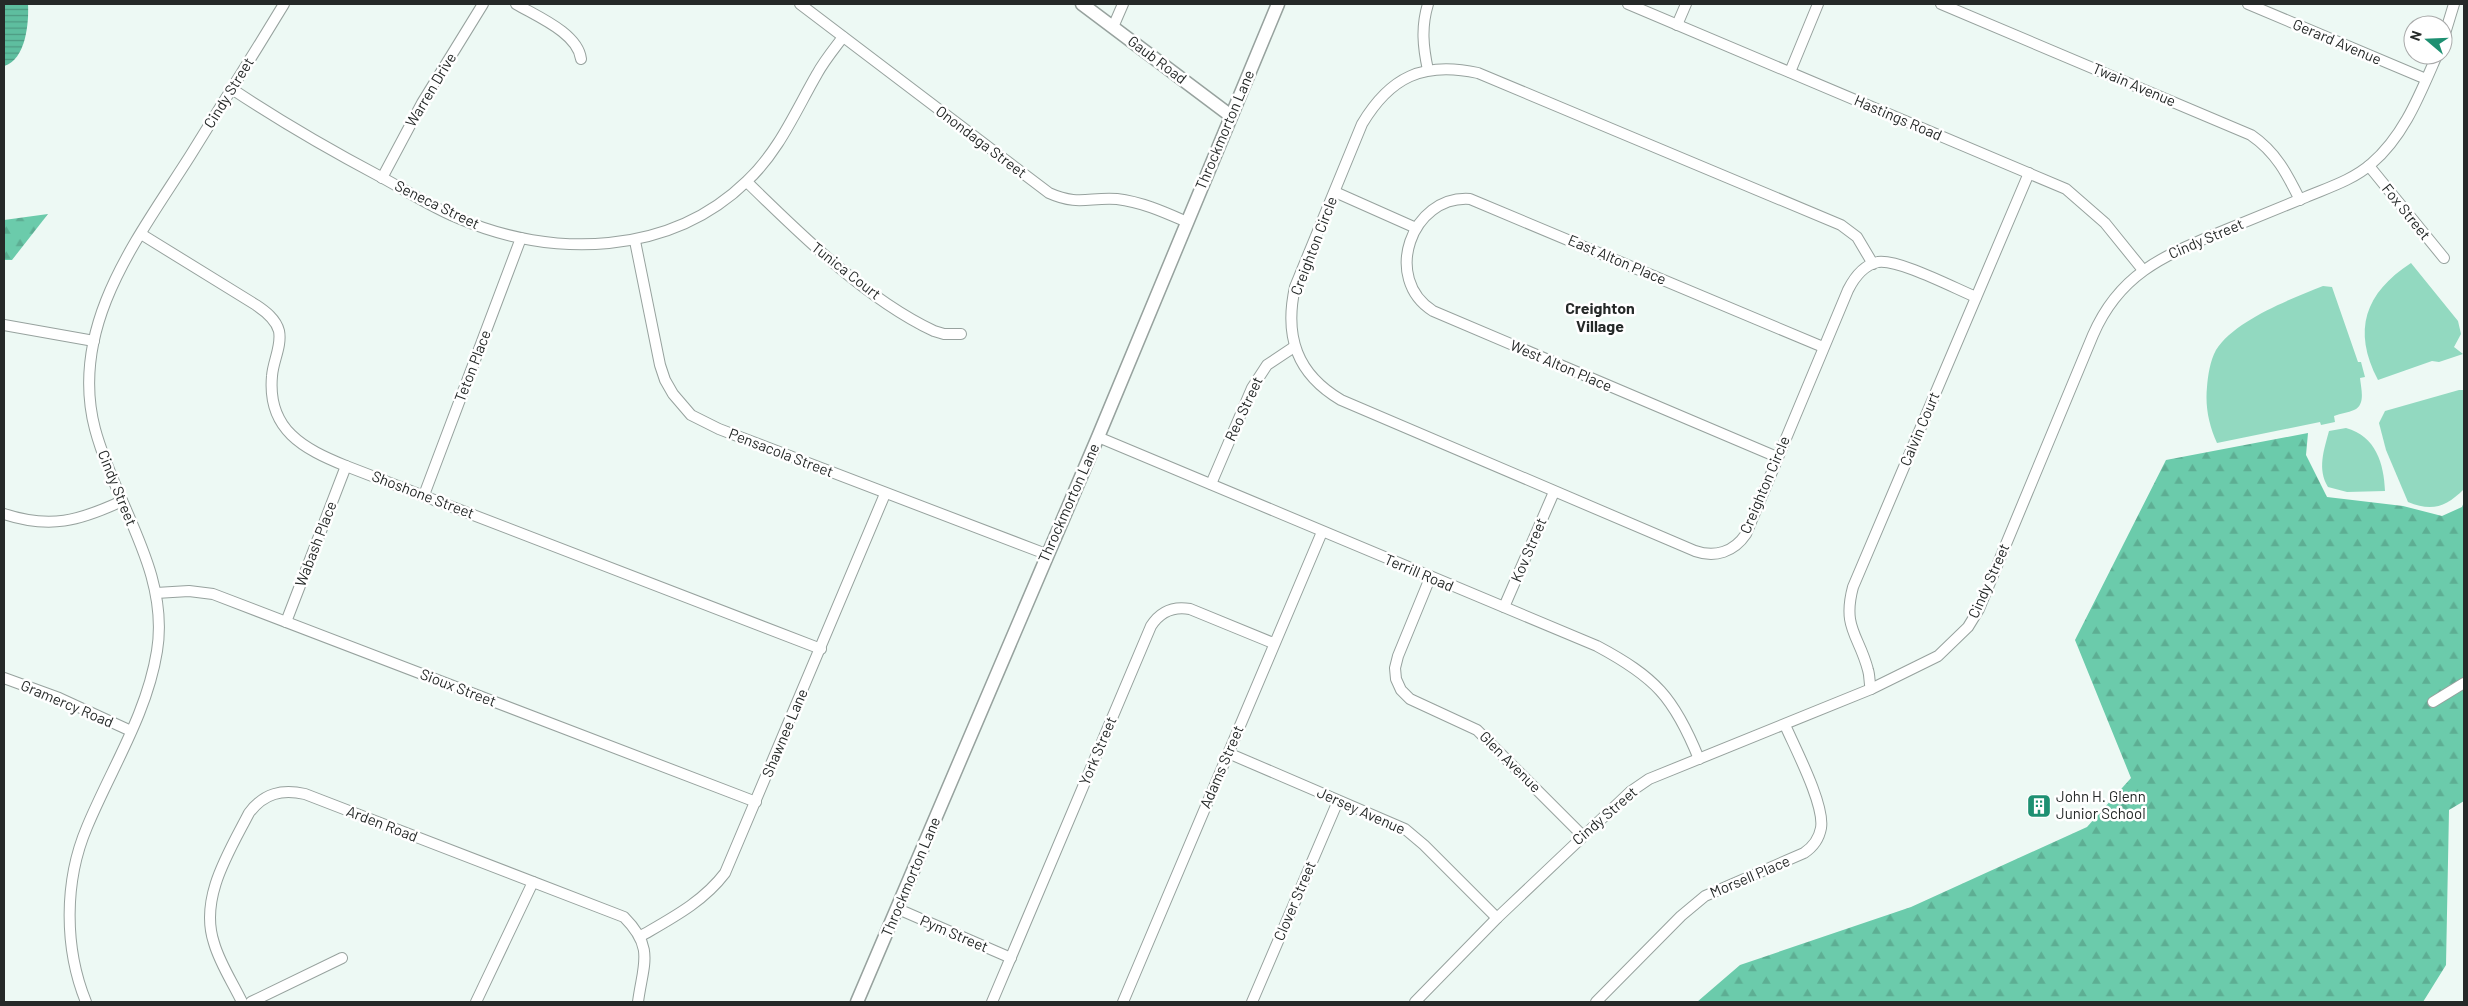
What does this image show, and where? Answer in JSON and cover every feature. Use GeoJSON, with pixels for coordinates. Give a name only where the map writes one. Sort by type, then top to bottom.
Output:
{"type":"FeatureCollection","features":[{"type":"Feature","properties":{"kind":"street","name":"Cindy Street"},"geometry":{"type":"LineString","coordinates":[[86,1002],[78,982],[72,946],[70,909],[72,878],[86,828],[145,698],[156,658],[160,625],[156,593],[145,556],[107,466],[94,426],[90,378],[94,341],[112,284],[124,259],[284,4]]}},
{"type":"Feature","properties":{"kind":"street","name":"Warren Drive"},"geometry":{"type":"LineString","coordinates":[[382,178],[422,103],[483,4]]}},
{"type":"Feature","properties":{"kind":"street"},"geometry":{"type":"LineString","coordinates":[[516,4],[571,39],[580,50],[581,59]]}},
{"type":"Feature","properties":{"kind":"street","name":"Onondaga Street"},"geometry":{"type":"LineString","coordinates":[[800,4],[1049,193],[1075,202],[1106,199],[1144,204],[1187,222]]}},
{"type":"Feature","properties":{"kind":"street","name":"Gaub Road"},"geometry":{"type":"LineString","coordinates":[[1082,4],[1231,116]]}},
{"type":"Feature","properties":{"kind":"street"},"geometry":{"type":"LineString","coordinates":[[1113,27],[1123,4]]}},
{"type":"Feature","properties":{"kind":"street","name":"Throckmorton Lane"},"geometry":{"type":"LineString","coordinates":[[857,1002],[898,909],[1046,554],[1098,437],[1278,4]]}},
{"type":"Feature","properties":{"kind":"street"},"geometry":{"type":"LineString","coordinates":[[1428,4],[1423,24],[1423,45],[1428,70]]}},
{"type":"Feature","properties":{"kind":"street","name":"Hastings Road"},"geometry":{"type":"LineString","coordinates":[[1628,4],[2066,190],[2094,212],[2143,270]]}},
{"type":"Feature","properties":{"kind":"street"},"geometry":{"type":"LineString","coordinates":[[1677,25],[1686,4]]}},
{"type":"Feature","properties":{"kind":"street"},"geometry":{"type":"LineString","coordinates":[[1790,72],[1818,4]]}},
{"type":"Feature","properties":{"kind":"street","name":"Twain Avenue"},"geometry":{"type":"LineString","coordinates":[[1941,4],[2251,136],[2263,144],[2279,161],[2300,200]]}},
{"type":"Feature","properties":{"kind":"street","name":"Gerard Avenue"},"geometry":{"type":"LineString","coordinates":[[2248,4],[2426,79]]}},
{"type":"Feature","properties":{"kind":"street","name":"Seneca Street"},"geometry":{"type":"LineString","coordinates":[[232,89],[309,138],[458,218],[521,238],[578,244],[611,244],[634,241],[663,232],[696,216],[747,182],[777,146],[817,73],[843,37]]}},
{"type":"Feature","properties":{"kind":"street","name":"Cindy Street"},"geometry":{"type":"LineString","coordinates":[[1416,1002],[1497,918],[1582,835],[1630,792],[1649,779],[1871,689],[1938,656],[1968,628],[1979,609],[2098,322],[2114,298],[2143,270],[2176,251],[2330,187],[2369,166],[2384,151],[2404,124],[2432,65]]}},
{"type":"Feature","properties":{"kind":"street","name":"Creighton Circle"},"geometry":{"type":"LineString","coordinates":[[1445,68],[1478,73],[1841,225],[1857,237],[1873,264],[1851,282],[1741,541],[1732,549],[1715,554],[1695,551],[1341,400],[1315,381],[1294,347],[1290,316],[1295,287],[1362,124],[1376,102],[1392,86],[1428,70],[1445,68]]}},
{"type":"Feature","properties":{"kind":"street","name":"Fox Street"},"geometry":{"type":"LineString","coordinates":[[2369,166],[2444,258]]}},
{"type":"Feature","properties":{"kind":"street","name":"Calvin Court"},"geometry":{"type":"LineString","coordinates":[[1871,689],[1869,671],[1850,622],[1851,598],[2028,173]]}},
{"type":"Feature","properties":{"kind":"street","name":"Tunica Court"},"geometry":{"type":"LineString","coordinates":[[747,182],[810,243],[878,296],[934,331],[944,334],[961,334]]}},
{"type":"Feature","properties":{"kind":"street"},"geometry":{"type":"LineString","coordinates":[[1335,192],[1416,228]]}},
{"type":"Feature","properties":{"kind":"street","name":"East Alton Place"},"geometry":{"type":"LineString","coordinates":[[1416,228],[1431,210],[1440,204],[1470,199],[1824,347]]}},
{"type":"Feature","properties":{"kind":"street","name":"West Alton Place"},"geometry":{"type":"LineString","coordinates":[[1416,228],[1408,255],[1407,279],[1416,298],[1432,311],[1777,457]]}},
{"type":"Feature","properties":{"kind":"street","name":"Shoshone Street"},"geometry":{"type":"LineString","coordinates":[[141,234],[268,314],[278,330],[279,344],[271,385],[274,403],[281,421],[290,435],[306,448],[346,466],[821,649]]}},
{"type":"Feature","properties":{"kind":"street","name":"Teton Place"},"geometry":{"type":"LineString","coordinates":[[424,495],[521,238]]}},
{"type":"Feature","properties":{"kind":"street","name":"Pensacola Street"},"geometry":{"type":"LineString","coordinates":[[634,241],[660,365],[665,380],[681,405],[705,423],[885,494],[1046,554]]}},
{"type":"Feature","properties":{"kind":"street"},"geometry":{"type":"LineString","coordinates":[[1873,264],[1896,264],[1976,297]]}},
{"type":"Feature","properties":{"kind":"street"},"geometry":{"type":"LineString","coordinates":[[4,325],[94,341]]}},
{"type":"Feature","properties":{"kind":"street","name":"Reo Street"},"geometry":{"type":"LineString","coordinates":[[1211,484],[1252,388],[1267,365],[1294,347]]}},
{"type":"Feature","properties":{"kind":"street","name":"Terrill Road"},"geometry":{"type":"LineString","coordinates":[[1098,437],[1430,578],[1597,646],[1639,670],[1658,686],[1676,710],[1699,758]]}},
{"type":"Feature","properties":{"kind":"street","name":"Wabash Place"},"geometry":{"type":"LineString","coordinates":[[286,622],[346,466]]}},
{"type":"Feature","properties":{"kind":"street","name":"Kov Street"},"geometry":{"type":"LineString","coordinates":[[1504,607],[1554,492]]}},
{"type":"Feature","properties":{"kind":"street","name":"Shawnee Lane"},"geometry":{"type":"LineString","coordinates":[[641,936],[698,902],[713,888],[732,858],[885,494]]}},
{"type":"Feature","properties":{"kind":"street"},"geometry":{"type":"LineString","coordinates":[[4,514],[33,521],[62,522],[85,517],[122,501]]}},
{"type":"Feature","properties":{"kind":"street","name":"Adams Street"},"geometry":{"type":"LineString","coordinates":[[1122,1002],[1273,643],[1322,532]]}},
{"type":"Feature","properties":{"kind":"street","name":"Glen Avenue"},"geometry":{"type":"LineString","coordinates":[[1430,578],[1398,656],[1396,679],[1401,690],[1420,705],[1477,730],[1582,835]]}},
{"type":"Feature","properties":{"kind":"street","name":"Sioux Street"},"geometry":{"type":"LineString","coordinates":[[156,593],[205,592],[756,802]]}},
{"type":"Feature","properties":{"kind":"street","name":"York Street"},"geometry":{"type":"LineString","coordinates":[[992,1002],[1156,618],[1167,610],[1180,607],[1190,609],[1273,643]]}},
{"type":"Feature","properties":{"kind":"street","name":"Gramercy Road"},"geometry":{"type":"LineString","coordinates":[[4,678],[59,698],[131,731]]}},
{"type":"Feature","properties":{"kind":"street"},"geometry":{"type":"LineString","coordinates":[[2433,702],[2464,683]]}},
{"type":"Feature","properties":{"kind":"street","name":"Morsell Place"},"geometry":{"type":"LineString","coordinates":[[1596,1002],[1681,916],[1705,896],[1804,854],[1816,842],[1821,829],[1820,809],[1786,725]]}},
{"type":"Feature","properties":{"kind":"street","name":"Jersey Avenue"},"geometry":{"type":"LineString","coordinates":[[1228,753],[1405,829],[1424,845],[1497,918]]}},
{"type":"Feature","properties":{"kind":"street","name":"Arden Road"},"geometry":{"type":"LineString","coordinates":[[242,1002],[214,943],[210,922],[211,899],[249,813],[261,800],[276,792],[289,791],[305,794],[624,917],[641,936]]}},
{"type":"Feature","properties":{"kind":"street","name":"Clover Street"},"geometry":{"type":"LineString","coordinates":[[1252,1002],[1338,800]]}},
{"type":"Feature","properties":{"kind":"street"},"geometry":{"type":"LineString","coordinates":[[476,1002],[533,882]]}},
{"type":"Feature","properties":{"kind":"street","name":"Pym Street"},"geometry":{"type":"LineString","coordinates":[[898,909],[1011,958]]}},
{"type":"Feature","properties":{"kind":"street"},"geometry":{"type":"LineString","coordinates":[[638,1002],[645,951],[641,936]]}},
{"type":"Feature","properties":{"kind":"street"},"geometry":{"type":"LineString","coordinates":[[251,1002],[342,958]]}},
{"type":"Feature","properties":{"kind":"green space"},"geometry":{"type":"Polygon","coordinates":[[[48,214],[12,260],[4,260],[4,220],[48,214]]]}},
{"type":"Feature","properties":{"kind":"green space"},"geometry":{"type":"Polygon","coordinates":[[[2308,433],[2306,455],[2327,497],[2403,506],[2442,516],[2462,507],[2464,502],[2464,801],[2449,810],[2446,965],[2423,1002],[1697,1002],[1740,965],[1911,907],[2087,827],[2131,778],[2075,640],[2166,460],[2308,433]]]}},
{"type":"Feature","properties":{"kind":"shaded area"},"geometry":{"type":"Polygon","coordinates":[[[4,4],[28,4],[28,12],[27,30],[22,48],[11,62],[4,66],[4,4]]]}},
{"type":"Feature","properties":{"kind":"shaded area"},"geometry":{"type":"Polygon","coordinates":[[[2411,263],[2458,321],[2461,334],[2454,347],[2463,354],[2439,362],[2432,361],[2378,380],[2370,362],[2366,345],[2365,329],[2367,314],[2373,300],[2383,287],[2411,263]]]}},
{"type":"Feature","properties":{"kind":"shaded area"},"geometry":{"type":"Polygon","coordinates":[[[2323,286],[2332,287],[2358,362],[2361,362],[2365,377],[2360,378],[2362,396],[2358,408],[2334,416],[2335,422],[2321,425],[2320,422],[2217,443],[2207,409],[2209,373],[2216,350],[2236,329],[2250,320],[2280,304],[2323,286]]]}},
{"type":"Feature","properties":{"kind":"shaded area"},"geometry":{"type":"Polygon","coordinates":[[[2464,390],[2464,489],[2445,504],[2438,506],[2424,507],[2408,502],[2386,450],[2379,423],[2385,411],[2464,390]]]}},
{"type":"Feature","properties":{"kind":"shaded area"},"geometry":{"type":"Polygon","coordinates":[[[2346,428],[2365,437],[2376,452],[2383,471],[2385,491],[2347,492],[2328,487],[2322,466],[2329,431],[2346,428]]]}},
{"type":"Feature","properties":{"kind":"place","name":"John H. Glenn Junior School"},"geometry":{"type":"Point","coordinates":[2039,806]}},
{"type":"Feature","properties":{"kind":"district","name":"Creighton Village"},"geometry":{"type":"Point","coordinates":[1600,317]}}]}
